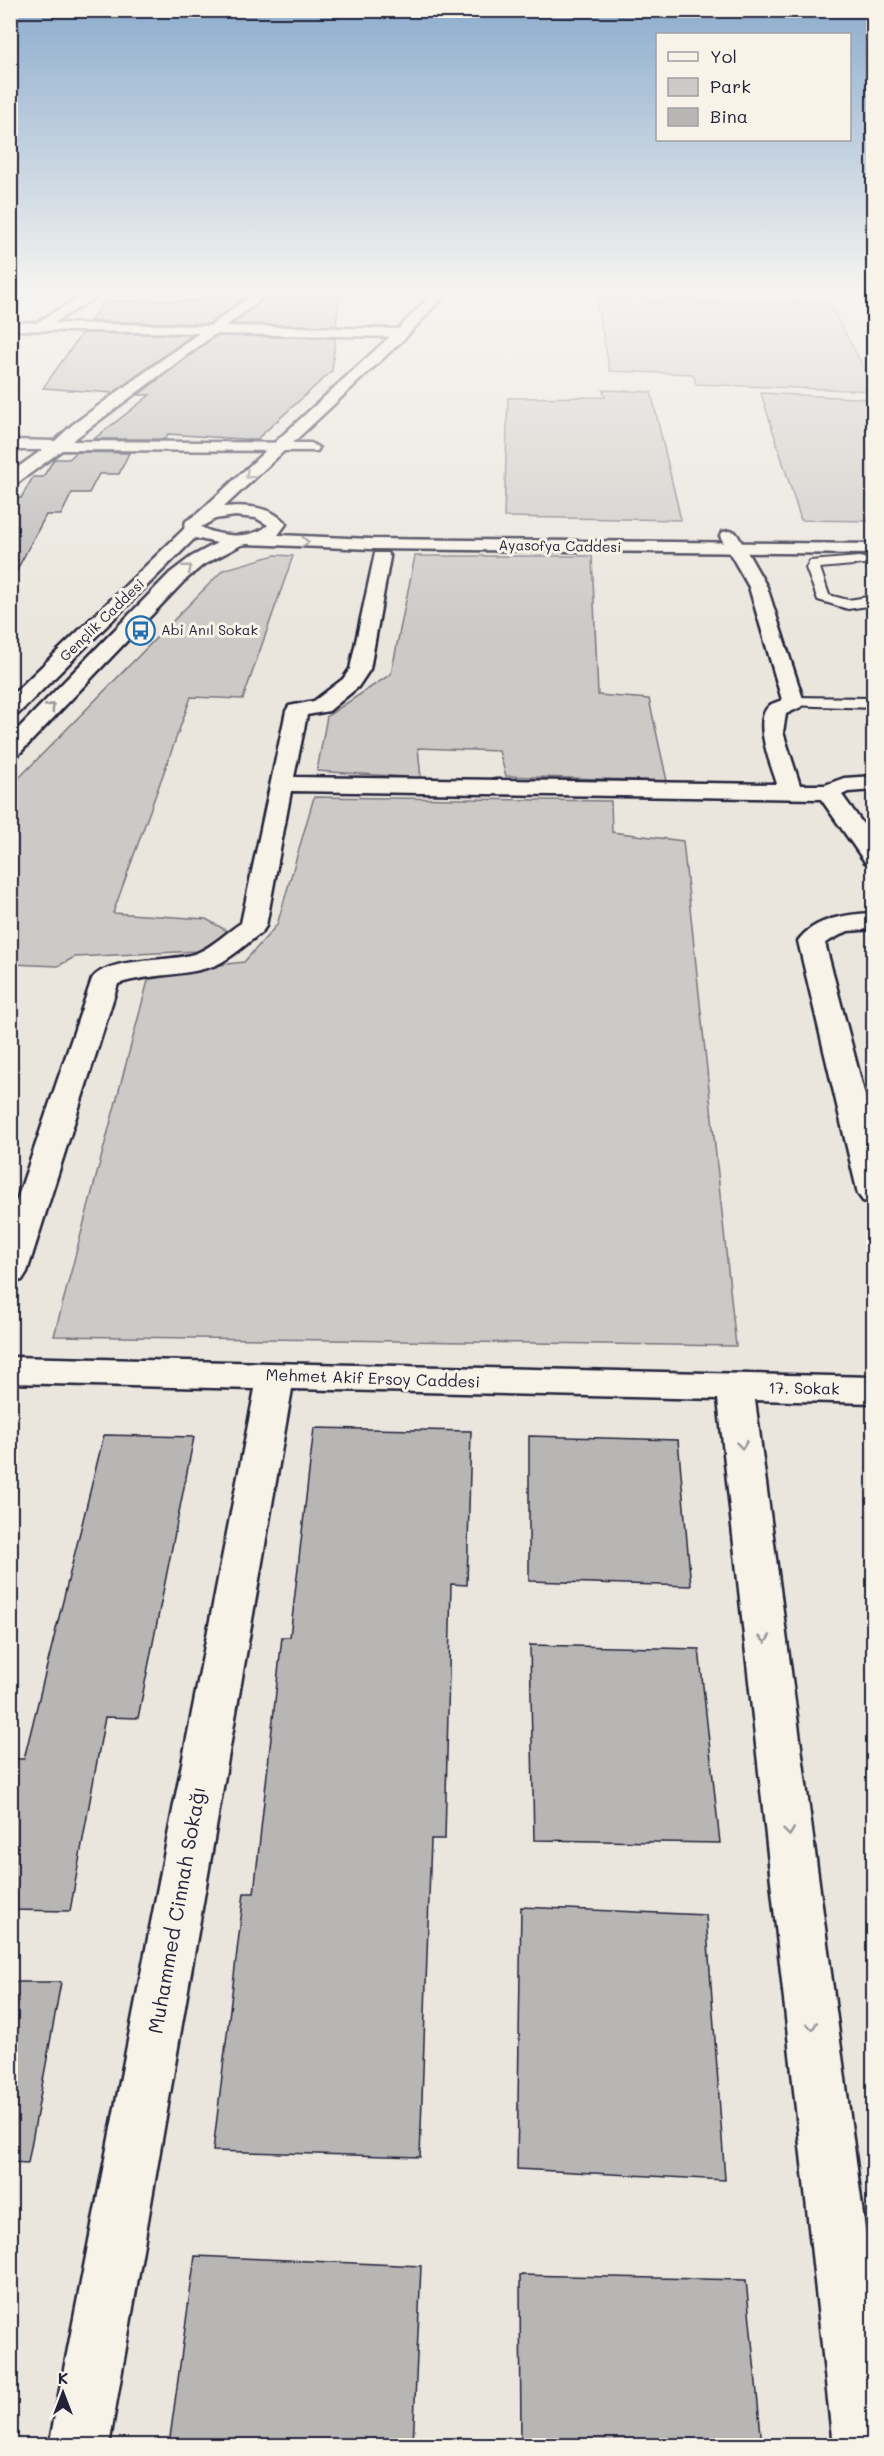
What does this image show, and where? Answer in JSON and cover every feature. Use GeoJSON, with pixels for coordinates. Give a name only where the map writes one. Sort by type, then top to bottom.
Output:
{"type":"FeatureCollection","features":[{"type":"Feature","properties":{"kind":"street"},"geometry":{"type":"LineString","coordinates":[[10,481],[109,405]]}},
{"type":"Feature","properties":{"kind":"street","name":"Gençlik Caddesi"},"geometry":{"type":"LineString","coordinates":[[10,709],[198,523],[325,405]]}},
{"type":"Feature","properties":{"kind":"street"},"geometry":{"type":"LineString","coordinates":[[296,462],[325,434]]}},
{"type":"Feature","properties":{"kind":"street"},"geometry":{"type":"LineString","coordinates":[[10,445],[311,448]]}},
{"type":"Feature","properties":{"kind":"street","name":"Gençlik Caddesi"},"geometry":{"type":"LineString","coordinates":[[10,750],[177,577],[197,561],[243,539],[269,533],[275,528],[276,524],[264,511]]}},
{"type":"Feature","properties":{"kind":"street","name":"Ayasofya Caddesi"},"geometry":{"type":"LineString","coordinates":[[873,537],[732,542],[371,544],[207,537],[198,523],[229,512],[264,511],[292,524],[341,530],[732,542],[864,571],[873,549]]}},
{"type":"Feature","properties":{"kind":"street"},"geometry":{"type":"LineString","coordinates":[[732,542],[758,587],[793,702],[776,711],[772,732],[791,791]]}},
{"type":"Feature","properties":{"kind":"street"},"geometry":{"type":"LineString","coordinates":[[10,1272],[106,979],[130,970],[193,963],[209,958],[253,926],[297,711],[321,706],[351,683],[360,669],[381,557]]}},
{"type":"Feature","properties":{"kind":"street"},"geometry":{"type":"LineString","coordinates":[[281,784],[828,792],[844,785],[873,783]]}},
{"type":"Feature","properties":{"kind":"street"},"geometry":{"type":"LineString","coordinates":[[828,792],[873,857]]}},
{"type":"Feature","properties":{"kind":"street"},"geometry":{"type":"LineString","coordinates":[[873,921],[855,921],[825,929],[811,941],[873,1194]]}},
{"type":"Feature","properties":{"kind":"street","name":"Mehmet Akif Ersoy Caddesi"},"geometry":{"type":"LineString","coordinates":[[10,1370],[735,1387]]}},
{"type":"Feature","properties":{"kind":"street","name":"Muhammed Cinnah Sokağı"},"geometry":{"type":"LineString","coordinates":[[79,2445],[276,1375]]}},
{"type":"Feature","properties":{"kind":"street"},"geometry":{"type":"LineString","coordinates":[[735,1387],[863,2445]]}},
{"type":"Feature","properties":{"kind":"street","name":"17. Sokak"},"geometry":{"type":"LineString","coordinates":[[735,1387],[873,1390]]}},
{"type":"Feature","properties":{"kind":"lane"},"geometry":{"type":"LineString","coordinates":[[864,571],[815,564],[813,568],[823,597],[830,602],[847,604],[867,603],[873,600]]}},
{"type":"Feature","properties":{"kind":"lane"},"geometry":{"type":"LineString","coordinates":[[793,702],[873,703]]}},
{"type":"Feature","properties":{"kind":"green space"},"geometry":{"type":"Polygon","coordinates":[[[508,405],[654,405],[681,520],[504,517],[508,405]]]}},
{"type":"Feature","properties":{"kind":"green space"},"geometry":{"type":"Polygon","coordinates":[[[765,405],[873,405],[873,521],[801,520],[765,405]]]}},
{"type":"Feature","properties":{"kind":"green space"},"geometry":{"type":"Polygon","coordinates":[[[275,555],[293,556],[243,699],[191,697],[113,913],[206,919],[231,933],[198,951],[75,957],[58,966],[11,964],[11,786],[223,570],[275,555]]]}},
{"type":"Feature","properties":{"kind":"green space"},"geometry":{"type":"Polygon","coordinates":[[[415,556],[592,556],[598,695],[649,699],[667,781],[506,776],[499,751],[418,748],[421,778],[317,771],[327,716],[391,674],[415,556]]]}},
{"type":"Feature","properties":{"kind":"green space"},"geometry":{"type":"Polygon","coordinates":[[[314,797],[611,801],[612,832],[683,841],[736,1346],[54,1336],[150,973],[244,962],[277,925],[314,797]]]}},
{"type":"Feature","properties":{"kind":"building"},"geometry":{"type":"Polygon","coordinates":[[[138,405],[295,405],[256,440],[168,434],[166,439],[94,439],[138,405]]]}},
{"type":"Feature","properties":{"kind":"building"},"geometry":{"type":"Polygon","coordinates":[[[77,452],[129,453],[119,474],[99,474],[89,493],[72,493],[61,515],[46,515],[10,583],[10,498],[21,498],[33,477],[43,477],[54,459],[69,459],[77,452]]]}},
{"type":"Feature","properties":{"kind":"building"},"geometry":{"type":"Polygon","coordinates":[[[314,1428],[471,1431],[467,1585],[451,1584],[445,1839],[431,1839],[420,2157],[213,2151],[244,1893],[254,1893],[282,1637],[290,1637],[314,1428]]]}},
{"type":"Feature","properties":{"kind":"building"},"geometry":{"type":"Polygon","coordinates":[[[104,1435],[194,1437],[138,1718],[105,1717],[70,1911],[10,1910],[10,1759],[24,1759],[104,1435]]]}},
{"type":"Feature","properties":{"kind":"building"},"geometry":{"type":"Polygon","coordinates":[[[529,1436],[678,1440],[691,1586],[529,1581],[529,1436]]]}},
{"type":"Feature","properties":{"kind":"building"},"geometry":{"type":"Polygon","coordinates":[[[530,1645],[699,1649],[720,1843],[534,1840],[530,1645]]]}},
{"type":"Feature","properties":{"kind":"building"},"geometry":{"type":"Polygon","coordinates":[[[521,1907],[706,1915],[725,2180],[517,2169],[521,1907]]]}},
{"type":"Feature","properties":{"kind":"building"},"geometry":{"type":"Polygon","coordinates":[[[10,1982],[61,1982],[28,2163],[10,2162],[10,1982]]]}},
{"type":"Feature","properties":{"kind":"building"},"geometry":{"type":"Polygon","coordinates":[[[195,2256],[421,2266],[413,2445],[169,2445],[195,2256]]]}},
{"type":"Feature","properties":{"kind":"building"},"geometry":{"type":"Polygon","coordinates":[[[520,2275],[746,2280],[762,2445],[521,2445],[520,2275]]]}},
{"type":"Feature","properties":{"kind":"place","name":"Abi Anıl Sokak"},"geometry":{"type":"Point","coordinates":[140,630]}}]}
